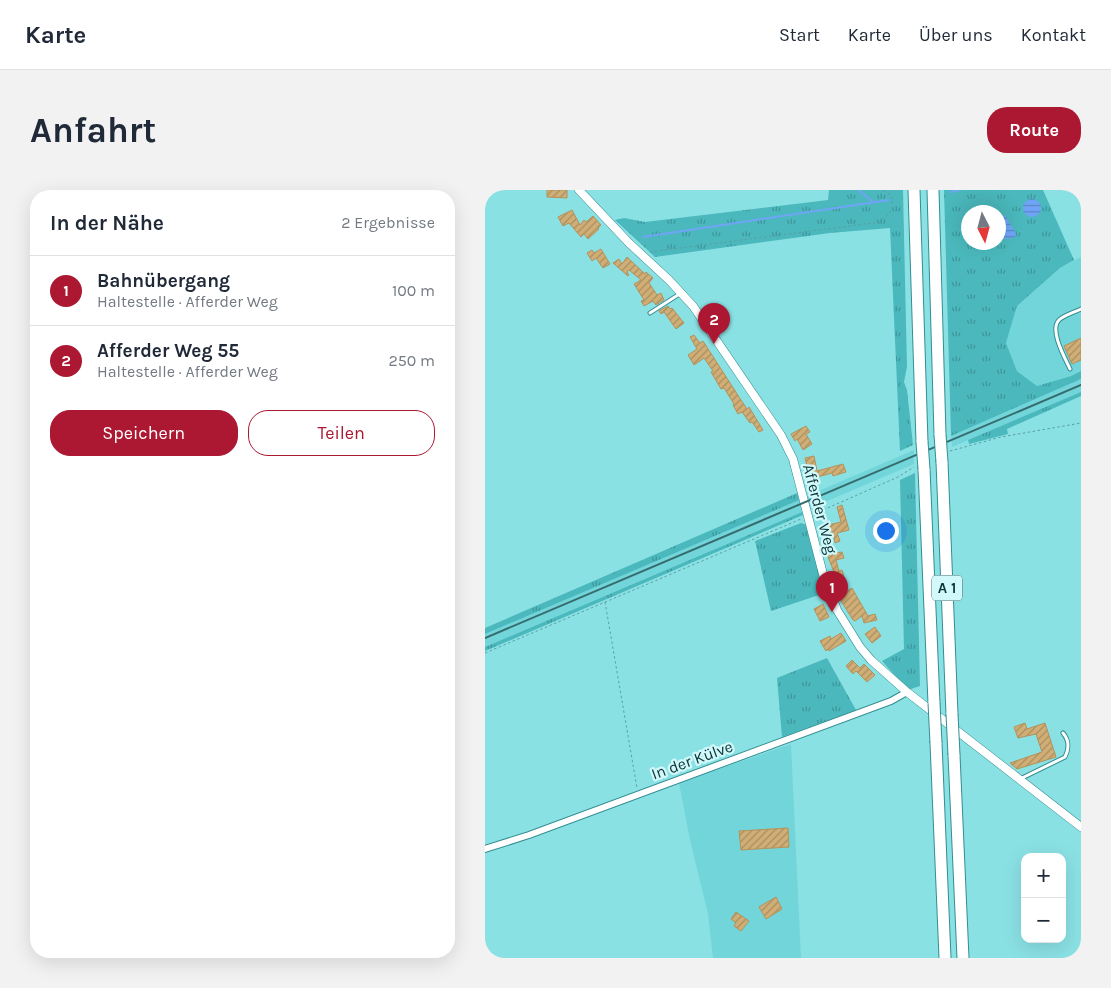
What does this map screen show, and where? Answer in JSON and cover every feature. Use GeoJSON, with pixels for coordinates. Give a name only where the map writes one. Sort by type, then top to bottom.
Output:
{"type":"FeatureCollection","features":[{"type":"Feature","properties":{"kind":"highway","name":"A 1"},"geometry":{"type":"LineString","coordinates":[[915,190],[924,469],[945,958]]}},
{"type":"Feature","properties":{"kind":"highway","name":"A 1"},"geometry":{"type":"LineString","coordinates":[[933,190],[941,462],[963,958]]}},
{"type":"Feature","properties":{"kind":"street","name":"Afferder Weg"},"geometry":{"type":"LineString","coordinates":[[579,190],[682,293],[705,323],[786,442],[793,459],[827,588],[837,610],[860,647],[871,660],[907,692],[1081,827]]}},
{"type":"Feature","properties":{"kind":"street","name":"In der Külve"},"geometry":{"type":"LineString","coordinates":[[485,850],[891,702],[907,692]]}},
{"type":"Feature","properties":{"kind":"lane"},"geometry":{"type":"LineString","coordinates":[[650,314],[682,293]]}},
{"type":"Feature","properties":{"kind":"lane"},"geometry":{"type":"LineString","coordinates":[[1070,369],[1057,338],[1056,327],[1059,320],[1081,309]]}},
{"type":"Feature","properties":{"kind":"lane"},"geometry":{"type":"LineString","coordinates":[[1019,779],[1065,757],[1068,747],[1067,738],[1063,733]]}},
{"type":"Feature","properties":{"kind":"path"},"geometry":{"type":"LineString","coordinates":[[642,255],[652,251],[880,222],[890,214],[893,205],[891,195],[882,190]]}},
{"type":"Feature","properties":{"kind":"path"},"geometry":{"type":"LineString","coordinates":[[1028,432],[1081,423]]}},
{"type":"Feature","properties":{"kind":"path"},"geometry":{"type":"LineString","coordinates":[[485,653],[808,516]]}},
{"type":"Feature","properties":{"kind":"path"},"geometry":{"type":"LineString","coordinates":[[605,602],[638,795]]}},
{"type":"Feature","properties":{"kind":"shaded area"},"geometry":{"type":"Polygon","coordinates":[[[1028,199],[1036,199],[1041,204],[1039,215],[1028,217],[1023,212],[1023,204],[1028,199]]]}},
{"type":"Feature","properties":{"kind":"shaded area"},"geometry":{"type":"Polygon","coordinates":[[[1006,218],[1016,234],[1014,238],[1006,239],[1006,218]]]}},
{"type":"Feature","properties":{"kind":"shaded area"},"geometry":{"type":"Polygon","coordinates":[[[1081,257],[1081,371],[1071,376],[1037,386],[1017,371],[1006,343],[1017,306],[1060,268],[1081,257]]]}},
{"type":"Feature","properties":{"kind":"shaded area"},"geometry":{"type":"Polygon","coordinates":[[[1081,379],[1081,392],[952,447],[951,436],[1081,379]]]}},
{"type":"Feature","properties":{"kind":"shaded area"},"geometry":{"type":"Polygon","coordinates":[[[914,450],[914,464],[485,647],[485,634],[914,450]]]}},
{"type":"Feature","properties":{"kind":"shaded area"},"geometry":{"type":"Polygon","coordinates":[[[791,744],[801,958],[713,958],[708,914],[690,840],[679,783],[791,744]]]}},
{"type":"Feature","properties":{"kind":"green space"},"geometry":{"type":"Polygon","coordinates":[[[829,190],[903,190],[907,367],[904,382],[907,390],[913,445],[900,451],[890,228],[830,233],[655,257],[615,220],[624,218],[645,222],[828,200],[829,190]]]}},
{"type":"Feature","properties":{"kind":"green space"},"geometry":{"type":"Polygon","coordinates":[[[944,190],[1043,190],[1074,260],[1060,268],[1017,306],[1006,343],[1017,371],[1037,386],[1071,376],[1081,371],[1081,379],[951,436],[944,190]]]}},
{"type":"Feature","properties":{"kind":"green space"},"geometry":{"type":"Polygon","coordinates":[[[1081,392],[1081,396],[1007,429],[1008,434],[969,444],[968,440],[1081,392]]]}},
{"type":"Feature","properties":{"kind":"green space"},"geometry":{"type":"Polygon","coordinates":[[[915,473],[920,686],[908,690],[882,661],[904,649],[900,480],[915,473]]]}},
{"type":"Feature","properties":{"kind":"green space"},"geometry":{"type":"Polygon","coordinates":[[[797,493],[799,500],[485,634],[485,628],[797,493]]]}},
{"type":"Feature","properties":{"kind":"green space"},"geometry":{"type":"Polygon","coordinates":[[[802,512],[803,515],[485,651],[485,647],[802,512]]]}},
{"type":"Feature","properties":{"kind":"green space"},"geometry":{"type":"Polygon","coordinates":[[[801,523],[807,525],[825,593],[771,611],[755,541],[801,523]]]}},
{"type":"Feature","properties":{"kind":"green space"},"geometry":{"type":"Polygon","coordinates":[[[827,658],[856,710],[782,737],[777,678],[827,658]]]}},
{"type":"Feature","properties":{"kind":"building"},"geometry":{"type":"Polygon","coordinates":[[[547,190],[567,190],[567,198],[547,197],[547,190]]]}},
{"type":"Feature","properties":{"kind":"building"},"geometry":{"type":"Polygon","coordinates":[[[572,210],[580,225],[584,220],[586,222],[593,216],[601,225],[588,239],[584,234],[581,237],[569,223],[563,226],[558,217],[572,210]]]}},
{"type":"Feature","properties":{"kind":"building"},"geometry":{"type":"Polygon","coordinates":[[[601,249],[610,264],[603,268],[596,258],[592,261],[587,253],[592,250],[594,253],[601,249]]]}},
{"type":"Feature","properties":{"kind":"building"},"geometry":{"type":"Polygon","coordinates":[[[627,257],[645,274],[646,272],[653,278],[649,283],[657,295],[661,293],[664,300],[656,305],[653,301],[644,306],[641,301],[644,300],[634,284],[641,280],[629,270],[627,272],[628,276],[613,263],[619,259],[622,264],[627,257]]]}},
{"type":"Feature","properties":{"kind":"building"},"geometry":{"type":"Polygon","coordinates":[[[668,306],[670,309],[672,308],[684,323],[676,329],[664,312],[661,314],[659,311],[668,306]]]}},
{"type":"Feature","properties":{"kind":"building"},"geometry":{"type":"Polygon","coordinates":[[[694,335],[700,343],[703,341],[747,409],[749,407],[763,430],[759,432],[742,412],[738,414],[734,404],[724,388],[721,389],[711,372],[713,371],[704,358],[694,365],[688,355],[697,349],[690,337],[694,335]]]}},
{"type":"Feature","properties":{"kind":"building"},"geometry":{"type":"Polygon","coordinates":[[[1081,338],[1081,360],[1072,364],[1064,346],[1081,338]]]}},
{"type":"Feature","properties":{"kind":"building"},"geometry":{"type":"Polygon","coordinates":[[[806,426],[810,432],[806,434],[812,444],[803,450],[797,439],[795,441],[791,434],[806,426]]]}},
{"type":"Feature","properties":{"kind":"building"},"geometry":{"type":"Polygon","coordinates":[[[814,456],[817,471],[843,464],[846,472],[833,476],[832,473],[810,479],[805,458],[814,456]]]}},
{"type":"Feature","properties":{"kind":"building"},"geometry":{"type":"Polygon","coordinates":[[[842,505],[849,530],[837,533],[840,541],[835,543],[833,534],[823,537],[820,527],[841,522],[837,507],[842,505]]]}},
{"type":"Feature","properties":{"kind":"building"},"geometry":{"type":"Polygon","coordinates":[[[834,550],[835,553],[842,552],[844,558],[836,560],[839,571],[842,570],[846,583],[835,587],[831,573],[834,572],[826,552],[834,550]]]}},
{"type":"Feature","properties":{"kind":"building"},"geometry":{"type":"Polygon","coordinates":[[[852,588],[868,616],[875,614],[877,620],[864,623],[862,616],[855,621],[853,620],[838,596],[852,588]]]}},
{"type":"Feature","properties":{"kind":"building"},"geometry":{"type":"Polygon","coordinates":[[[823,604],[829,617],[820,621],[814,609],[823,604]]]}},
{"type":"Feature","properties":{"kind":"building"},"geometry":{"type":"Polygon","coordinates":[[[875,627],[881,636],[872,643],[865,634],[875,627]]]}},
{"type":"Feature","properties":{"kind":"building"},"geometry":{"type":"Polygon","coordinates":[[[841,633],[846,641],[826,651],[820,641],[830,636],[831,639],[841,633]]]}},
{"type":"Feature","properties":{"kind":"building"},"geometry":{"type":"Polygon","coordinates":[[[852,660],[860,668],[864,664],[875,675],[867,682],[856,671],[853,674],[846,666],[852,660]]]}},
{"type":"Feature","properties":{"kind":"building"},"geometry":{"type":"Polygon","coordinates":[[[1025,723],[1027,729],[1045,723],[1056,757],[1017,769],[1010,763],[1042,752],[1036,734],[1018,738],[1014,727],[1025,723]]]}},
{"type":"Feature","properties":{"kind":"building"},"geometry":{"type":"Polygon","coordinates":[[[788,828],[789,847],[741,850],[739,831],[788,828]]]}},
{"type":"Feature","properties":{"kind":"building"},"geometry":{"type":"Polygon","coordinates":[[[776,897],[782,909],[766,919],[759,907],[776,897]]]}},
{"type":"Feature","properties":{"kind":"building"},"geometry":{"type":"Polygon","coordinates":[[[736,912],[749,921],[741,931],[734,926],[736,923],[731,919],[736,912]]]}},
{"type":"Feature","properties":{"kind":"waterway"},"geometry":{"type":"LineString","coordinates":[[858,190],[872,201]]}},
{"type":"Feature","properties":{"kind":"waterway"},"geometry":{"type":"LineString","coordinates":[[951,192],[959,190]]}},
{"type":"Feature","properties":{"kind":"waterway"},"geometry":{"type":"LineString","coordinates":[[643,237],[889,200]]}},
{"type":"Feature","properties":{"kind":"railway"},"geometry":{"type":"LineString","coordinates":[[485,638],[1081,385]]}},
{"type":"Feature","properties":{"kind":"place","name":"Afferder Weg 55"},"geometry":{"type":"Point","coordinates":[714,344]}},
{"type":"Feature","properties":{"kind":"place","name":"Bahnübergang"},"geometry":{"type":"Point","coordinates":[832,612]}}]}
